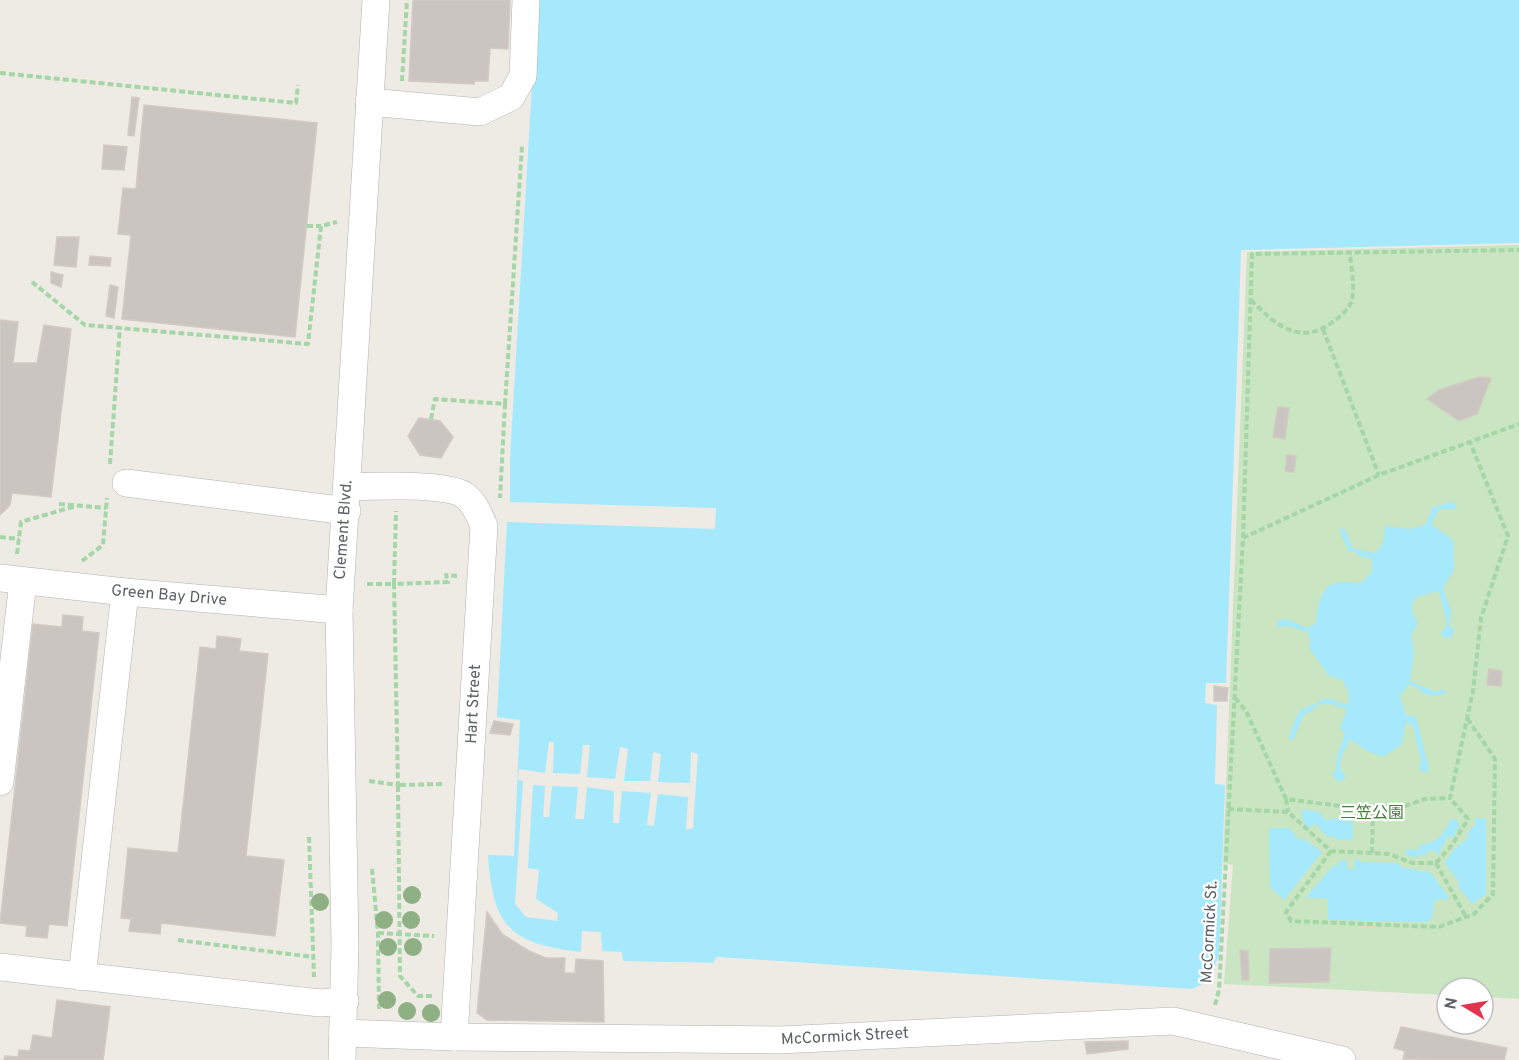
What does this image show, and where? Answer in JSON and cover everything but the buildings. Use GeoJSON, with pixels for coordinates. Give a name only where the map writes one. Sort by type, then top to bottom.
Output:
{"type":"FeatureCollection","features":[{"type":"Feature","properties":{"kind":"street","name":"Clement Blvd."},"geometry":{"type":"LineString","coordinates":[[342,1060],[345,1001],[339,610],[376,0]]}},
{"type":"Feature","properties":{"kind":"street"},"geometry":{"type":"LineString","coordinates":[[369,102],[480,112],[511,97],[523,76],[526,0]]}},
{"type":"Feature","properties":{"kind":"street","name":"Hart Street"},"geometry":{"type":"LineString","coordinates":[[114,485],[347,499],[443,488],[463,494],[475,506],[484,526],[454,1037]]}},
{"type":"Feature","properties":{"kind":"street"},"geometry":{"type":"LineString","coordinates":[[0,782],[12,580]]}},
{"type":"Feature","properties":{"kind":"street","name":"Green Bay Drive"},"geometry":{"type":"LineString","coordinates":[[12,580],[339,610]]}},
{"type":"Feature","properties":{"kind":"street"},"geometry":{"type":"LineString","coordinates":[[82,977],[125,592]]}},
{"type":"Feature","properties":{"kind":"street"},"geometry":{"type":"LineString","coordinates":[[0,967],[320,1003],[345,1001]]}},
{"type":"Feature","properties":{"kind":"street","name":"McCormick Street"},"geometry":{"type":"LineString","coordinates":[[343,1033],[670,1050],[781,1050],[1173,1021],[1342,1060]]}},
{"type":"Feature","properties":{"kind":"path"},"geometry":{"type":"LineString","coordinates":[[0,73],[296,103],[298,86]]}},
{"type":"Feature","properties":{"kind":"path"},"geometry":{"type":"LineString","coordinates":[[500,508],[522,146]]}},
{"type":"Feature","properties":{"kind":"path"},"geometry":{"type":"LineString","coordinates":[[307,226],[321,226],[344,220]]}},
{"type":"Feature","properties":{"kind":"path"},"geometry":{"type":"LineString","coordinates":[[32,282],[85,325],[308,344],[321,226]]}},
{"type":"Feature","properties":{"kind":"path"},"geometry":{"type":"LineString","coordinates":[[1251,299],[1285,329],[1304,333],[1323,329],[1342,315],[1352,302],[1350,253],[1519,250]]}},
{"type":"Feature","properties":{"kind":"path","name":"McCormick St."},"geometry":{"type":"LineString","coordinates":[[1208,1029],[1219,990],[1243,538],[1252,254],[1350,253]]}},
{"type":"Feature","properties":{"kind":"path"},"geometry":{"type":"LineString","coordinates":[[103,545],[106,508],[114,485],[120,327]]}},
{"type":"Feature","properties":{"kind":"path"},"geometry":{"type":"LineString","coordinates":[[1323,329],[1379,475]]}},
{"type":"Feature","properties":{"kind":"path"},"geometry":{"type":"LineString","coordinates":[[431,419],[435,399],[505,404]]}},
{"type":"Feature","properties":{"kind":"path"},"geometry":{"type":"LineString","coordinates":[[1243,538],[1379,475],[1519,424]]}},
{"type":"Feature","properties":{"kind":"path"},"geometry":{"type":"LineString","coordinates":[[1449,798],[1473,692],[1481,618],[1508,536],[1470,441]]}},
{"type":"Feature","properties":{"kind":"path"},"geometry":{"type":"LineString","coordinates":[[396,499],[393,584],[400,976],[418,996],[458,997]]}},
{"type":"Feature","properties":{"kind":"path"},"geometry":{"type":"LineString","coordinates":[[59,504],[106,508]]}},
{"type":"Feature","properties":{"kind":"path"},"geometry":{"type":"LineString","coordinates":[[12,580],[21,522],[76,506]]}},
{"type":"Feature","properties":{"kind":"path"},"geometry":{"type":"LineString","coordinates":[[0,537],[19,539]]}},
{"type":"Feature","properties":{"kind":"path"},"geometry":{"type":"LineString","coordinates":[[367,594],[367,583],[448,582],[446,575],[480,576]]}},
{"type":"Feature","properties":{"kind":"path"},"geometry":{"type":"LineString","coordinates":[[1235,698],[1246,711],[1287,799],[1288,812]]}},
{"type":"Feature","properties":{"kind":"path"},"geometry":{"type":"LineString","coordinates":[[1331,851],[1286,912],[1291,921],[1439,927],[1474,914],[1493,894],[1495,759],[1467,718]]}},
{"type":"Feature","properties":{"kind":"path"},"geometry":{"type":"LineString","coordinates":[[369,792],[369,780],[398,785],[470,783]]}},
{"type":"Feature","properties":{"kind":"path"},"geometry":{"type":"LineString","coordinates":[[1287,799],[1387,812],[1425,799],[1449,798]]}},
{"type":"Feature","properties":{"kind":"path"},"geometry":{"type":"LineString","coordinates":[[1228,809],[1288,812],[1331,851],[1389,854],[1412,863],[1436,863],[1452,845],[1468,819],[1449,798]]}},
{"type":"Feature","properties":{"kind":"path"},"geometry":{"type":"LineString","coordinates":[[1372,811],[1372,853]]}},
{"type":"Feature","properties":{"kind":"path"},"geometry":{"type":"LineString","coordinates":[[309,837],[315,981]]}},
{"type":"Feature","properties":{"kind":"path"},"geometry":{"type":"LineString","coordinates":[[371,862],[378,933],[380,1035]]}},
{"type":"Feature","properties":{"kind":"path"},"geometry":{"type":"LineString","coordinates":[[1436,863],[1466,917]]}},
{"type":"Feature","properties":{"kind":"path"},"geometry":{"type":"LineString","coordinates":[[378,933],[436,937]]}},
{"type":"Feature","properties":{"kind":"path"},"geometry":{"type":"LineString","coordinates":[[178,940],[313,957]]}},
{"type":"Feature","properties":{"kind":"green space","name":"三笠公園"},"geometry":{"type":"Polygon","coordinates":[[[1519,245],[1519,999],[1495,998],[1495,976],[1435,976],[1435,994],[1224,984],[1233,865],[1223,863],[1247,252],[1519,245]]]}},
{"type":"Feature","properties":{"kind":"water"},"geometry":{"type":"Polygon","coordinates":[[[537,0],[1519,0],[1519,243],[1241,250],[1226,683],[1206,683],[1205,703],[1217,705],[1215,784],[1225,785],[1219,955],[1209,981],[1192,989],[717,957],[713,963],[623,961],[622,952],[602,951],[601,932],[582,931],[581,952],[537,943],[521,937],[509,927],[495,899],[488,855],[514,856],[520,720],[497,717],[507,522],[715,529],[716,508],[510,502],[510,459],[537,0]]]}},
{"type":"Feature","properties":{"kind":"water"},"geometry":{"type":"Polygon","coordinates":[[[1451,502],[1457,505],[1455,509],[1439,509],[1431,524],[1453,540],[1454,570],[1443,588],[1451,611],[1449,627],[1454,628],[1452,637],[1444,638],[1441,633],[1447,624],[1439,591],[1415,599],[1412,608],[1418,623],[1411,635],[1414,654],[1410,681],[1436,692],[1445,689],[1445,694],[1429,695],[1416,686],[1408,685],[1400,696],[1406,715],[1416,717],[1429,769],[1426,772],[1421,771],[1419,767],[1421,761],[1413,726],[1406,721],[1402,744],[1383,757],[1367,751],[1350,739],[1341,758],[1340,768],[1346,777],[1339,782],[1332,775],[1336,770],[1337,756],[1345,734],[1340,728],[1347,709],[1327,703],[1315,706],[1313,711],[1304,714],[1293,740],[1288,739],[1299,711],[1327,698],[1348,705],[1349,693],[1342,679],[1329,676],[1310,649],[1309,633],[1289,626],[1278,627],[1276,622],[1285,619],[1308,628],[1316,623],[1319,603],[1326,589],[1338,582],[1360,584],[1372,572],[1372,558],[1363,558],[1353,551],[1349,552],[1339,529],[1345,529],[1352,548],[1373,553],[1378,551],[1384,540],[1385,526],[1410,529],[1425,525],[1433,507],[1451,502]]]}},
{"type":"Feature","properties":{"kind":"water"},"geometry":{"type":"Polygon","coordinates":[[[1304,809],[1321,813],[1325,820],[1337,818],[1353,821],[1353,840],[1335,839],[1332,835],[1328,838],[1315,823],[1310,828],[1305,825],[1301,814],[1304,809]]]}},
{"type":"Feature","properties":{"kind":"water"},"geometry":{"type":"Polygon","coordinates":[[[1477,818],[1486,819],[1486,894],[1472,904],[1457,885],[1460,883],[1444,862],[1451,852],[1469,837],[1467,833],[1476,824],[1474,821],[1477,818]]]}},
{"type":"Feature","properties":{"kind":"water"},"geometry":{"type":"Polygon","coordinates":[[[1451,819],[1457,819],[1459,828],[1451,838],[1448,836],[1439,854],[1431,850],[1423,856],[1418,854],[1417,858],[1405,855],[1407,849],[1419,850],[1419,845],[1430,843],[1439,837],[1451,819]]]}},
{"type":"Feature","properties":{"kind":"water"},"geometry":{"type":"Polygon","coordinates":[[[1271,828],[1288,828],[1295,833],[1294,836],[1301,840],[1304,839],[1322,852],[1284,900],[1270,887],[1269,832],[1271,828]]]}},
{"type":"Feature","properties":{"kind":"water"},"geometry":{"type":"Polygon","coordinates":[[[1356,858],[1362,862],[1399,863],[1401,867],[1431,873],[1450,899],[1435,900],[1432,919],[1427,922],[1328,920],[1328,899],[1306,897],[1335,864],[1339,867],[1340,860],[1347,861],[1347,869],[1356,869],[1354,865],[1356,858]]]}},
{"type":"Feature","properties":{"kind":"pier"},"geometry":{"type":"Polygon","coordinates":[[[549,742],[554,742],[553,773],[580,774],[583,745],[590,745],[587,777],[615,779],[620,747],[628,749],[624,781],[650,781],[653,752],[661,754],[658,782],[690,783],[691,752],[698,754],[693,828],[686,830],[688,797],[658,794],[654,826],[647,825],[651,793],[622,791],[619,823],[613,823],[614,791],[587,787],[584,819],[575,819],[578,787],[552,786],[549,817],[543,817],[545,786],[533,785],[528,868],[539,870],[536,899],[558,913],[557,921],[526,917],[515,904],[523,781],[518,780],[519,769],[545,773],[549,742]]]}},
{"type":"Feature","properties":{"kind":"pier"},"geometry":{"type":"Polygon","coordinates":[[[717,957],[821,964],[822,968],[718,961],[713,966],[669,965],[669,962],[713,963],[717,957]]]}}]}
